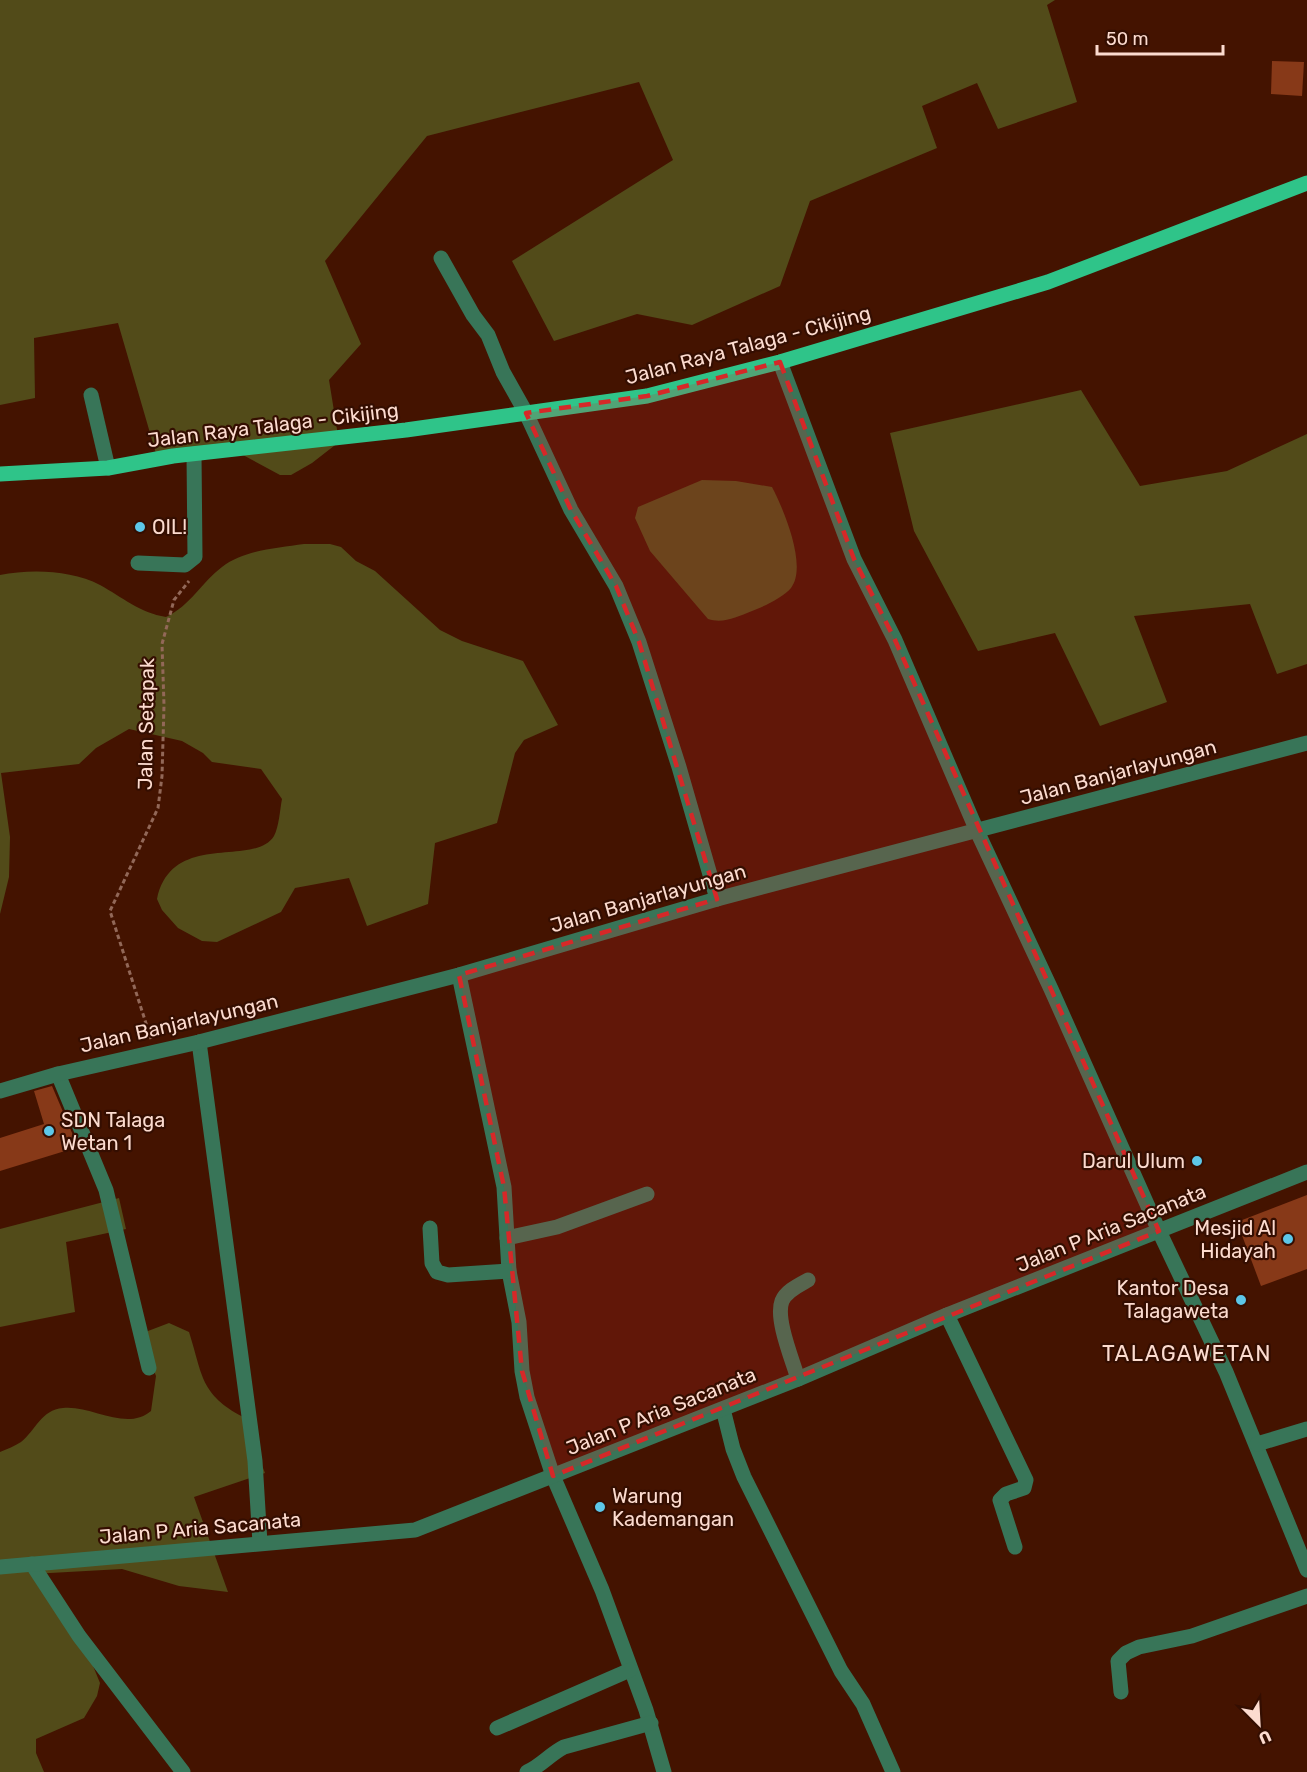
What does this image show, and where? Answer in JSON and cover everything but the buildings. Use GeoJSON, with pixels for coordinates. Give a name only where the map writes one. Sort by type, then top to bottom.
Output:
{"type":"FeatureCollection","features":[{"type":"Feature","properties":{"kind":"main road","name":"Jalan Raya Talaga - Cikijing"},"geometry":{"type":"LineString","coordinates":[[0,474],[108,468],[194,454],[526,414],[647,396],[780,362],[1048,282],[1307,183]]}},
{"type":"Feature","properties":{"kind":"street"},"geometry":{"type":"LineString","coordinates":[[441,258],[473,315],[488,335],[503,372],[526,414],[571,510],[616,586],[639,642],[679,767],[717,898]]}},
{"type":"Feature","properties":{"kind":"street"},"geometry":{"type":"LineString","coordinates":[[780,362],[854,559],[895,640],[977,831],[1257,1444],[1307,1570]]}},
{"type":"Feature","properties":{"kind":"street"},"geometry":{"type":"LineString","coordinates":[[91,395],[108,468]]}},
{"type":"Feature","properties":{"kind":"street"},"geometry":{"type":"LineString","coordinates":[[138,563],[185,565],[195,557],[194,454]]}},
{"type":"Feature","properties":{"kind":"street","name":"Jalan Banjarlayungan"},"geometry":{"type":"LineString","coordinates":[[0,1091],[58,1074],[199,1042],[459,975],[717,898],[1307,743]]}},
{"type":"Feature","properties":{"kind":"street"},"geometry":{"type":"LineString","coordinates":[[459,975],[504,1187],[509,1270],[519,1322],[522,1371],[527,1397],[553,1476],[602,1590],[651,1723],[664,1772]]}},
{"type":"Feature","properties":{"kind":"street"},"geometry":{"type":"LineString","coordinates":[[199,1042],[255,1461],[260,1543]]}},
{"type":"Feature","properties":{"kind":"street"},"geometry":{"type":"LineString","coordinates":[[58,1074],[106,1190],[149,1368]]}},
{"type":"Feature","properties":{"kind":"street","name":"Jalan P Aria Sacanata"},"geometry":{"type":"LineString","coordinates":[[0,1567],[415,1530],[798,1379],[947,1315],[1307,1172]]}},
{"type":"Feature","properties":{"kind":"street"},"geometry":{"type":"LineString","coordinates":[[507,1238],[566,1224],[646,1194]]}},
{"type":"Feature","properties":{"kind":"street"},"geometry":{"type":"LineString","coordinates":[[430,1228],[432,1263],[437,1272],[448,1275],[509,1270]]}},
{"type":"Feature","properties":{"kind":"street"},"geometry":{"type":"LineString","coordinates":[[798,1379],[783,1326],[782,1301],[790,1291],[808,1280]]}},
{"type":"Feature","properties":{"kind":"street"},"geometry":{"type":"LineString","coordinates":[[947,1315],[1026,1480],[1024,1488],[1006,1494],[1000,1500],[1015,1547]]}},
{"type":"Feature","properties":{"kind":"street"},"geometry":{"type":"LineString","coordinates":[[723,1409],[733,1449],[744,1477],[841,1671],[863,1704],[893,1772]]}},
{"type":"Feature","properties":{"kind":"street"},"geometry":{"type":"LineString","coordinates":[[1257,1444],[1307,1429]]}},
{"type":"Feature","properties":{"kind":"street"},"geometry":{"type":"LineString","coordinates":[[32,1564],[79,1636],[183,1772]]}},
{"type":"Feature","properties":{"kind":"street"},"geometry":{"type":"LineString","coordinates":[[1121,1692],[1118,1661],[1126,1653],[1139,1647],[1192,1636],[1307,1596]]}},
{"type":"Feature","properties":{"kind":"street"},"geometry":{"type":"LineString","coordinates":[[497,1728],[630,1670]]}},
{"type":"Feature","properties":{"kind":"street"},"geometry":{"type":"LineString","coordinates":[[527,1772],[539,1767],[552,1753],[564,1747],[651,1723]]}},
{"type":"Feature","properties":{"kind":"path","name":"Jalan Setapak"},"geometry":{"type":"LineString","coordinates":[[155,1052],[110,911],[158,808],[162,776],[164,705],[162,644],[174,600],[191,578]]}},
{"type":"Feature","properties":{"kind":"highlighted area"},"geometry":{"type":"Polygon","coordinates":[[[780,362],[854,559],[895,640],[1159,1231],[553,1476],[522,1371],[504,1187],[459,975],[717,899],[639,642],[616,586],[571,510],[526,413],[647,396],[780,362]]]}},
{"type":"Feature","properties":{"kind":"shaded area"},"geometry":{"type":"Polygon","coordinates":[[[0,0],[1055,0],[1047,5],[1077,102],[998,129],[977,83],[922,106],[937,148],[810,201],[780,286],[692,325],[637,314],[554,341],[512,261],[673,160],[639,82],[427,136],[325,261],[361,344],[329,380],[339,442],[312,463],[291,475],[280,475],[230,448],[157,457],[118,323],[34,338],[35,398],[0,405],[0,0]]]}},
{"type":"Feature","properties":{"kind":"shaded area"},"geometry":{"type":"Polygon","coordinates":[[[1081,390],[1140,486],[1227,471],[1307,434],[1307,664],[1277,674],[1250,604],[1134,616],[1167,702],[1100,726],[1055,633],[978,651],[914,531],[890,433],[1081,390]]]}},
{"type":"Feature","properties":{"kind":"shaded area"},"geometry":{"type":"Polygon","coordinates":[[[702,480],[736,481],[772,487],[787,522],[795,552],[796,578],[788,591],[762,607],[725,620],[708,619],[650,551],[635,518],[638,507],[702,480]]]}},
{"type":"Feature","properties":{"kind":"shaded area"},"geometry":{"type":"Polygon","coordinates":[[[304,544],[330,544],[341,547],[356,561],[375,571],[440,630],[462,641],[523,661],[558,725],[524,740],[515,753],[497,823],[435,843],[428,904],[367,926],[349,878],[295,888],[281,912],[217,942],[202,941],[178,928],[162,910],[157,899],[166,878],[179,865],[195,857],[249,850],[264,845],[276,832],[282,799],[261,769],[212,762],[203,753],[182,741],[129,729],[96,748],[79,764],[1,773],[10,837],[9,877],[0,914],[0,575],[51,572],[76,576],[100,585],[139,608],[166,617],[182,607],[215,573],[231,561],[261,551],[304,544]]]}},
{"type":"Feature","properties":{"kind":"shaded area"},"geometry":{"type":"Polygon","coordinates":[[[119,1198],[126,1229],[66,1242],[75,1312],[0,1327],[0,1229],[119,1198]]]}},
{"type":"Feature","properties":{"kind":"shaded area"},"geometry":{"type":"Polygon","coordinates":[[[169,1323],[189,1332],[205,1382],[218,1400],[243,1417],[265,1473],[194,1497],[228,1592],[179,1586],[122,1569],[32,1574],[91,1661],[100,1683],[97,1696],[84,1718],[36,1739],[36,1753],[44,1772],[0,1772],[0,1452],[21,1442],[44,1416],[55,1410],[74,1408],[131,1419],[141,1417],[151,1411],[156,1376],[147,1354],[148,1331],[169,1323]]]}},
{"type":"Feature","properties":{"kind":"place","name":"OIL!"},"geometry":{"type":"Point","coordinates":[140,527]}},
{"type":"Feature","properties":{"kind":"place","name":"SDN Talaga Wetan 1"},"geometry":{"type":"Point","coordinates":[49,1131]}},
{"type":"Feature","properties":{"kind":"place","name":"Darul Ulum"},"geometry":{"type":"Point","coordinates":[1197,1161]}},
{"type":"Feature","properties":{"kind":"place","name":"Mesjid Al Hidayah"},"geometry":{"type":"Point","coordinates":[1288,1239]}},
{"type":"Feature","properties":{"kind":"place","name":"Kantor Desa Talagaweta"},"geometry":{"type":"Point","coordinates":[1241,1300]}},
{"type":"Feature","properties":{"kind":"place","name":"Warung Kademangan"},"geometry":{"type":"Point","coordinates":[600,1507]}},
{"type":"Feature","properties":{"kind":"district","name":"TALAGAWETAN"},"geometry":{"type":"Point","coordinates":[1187,1353]}}]}
